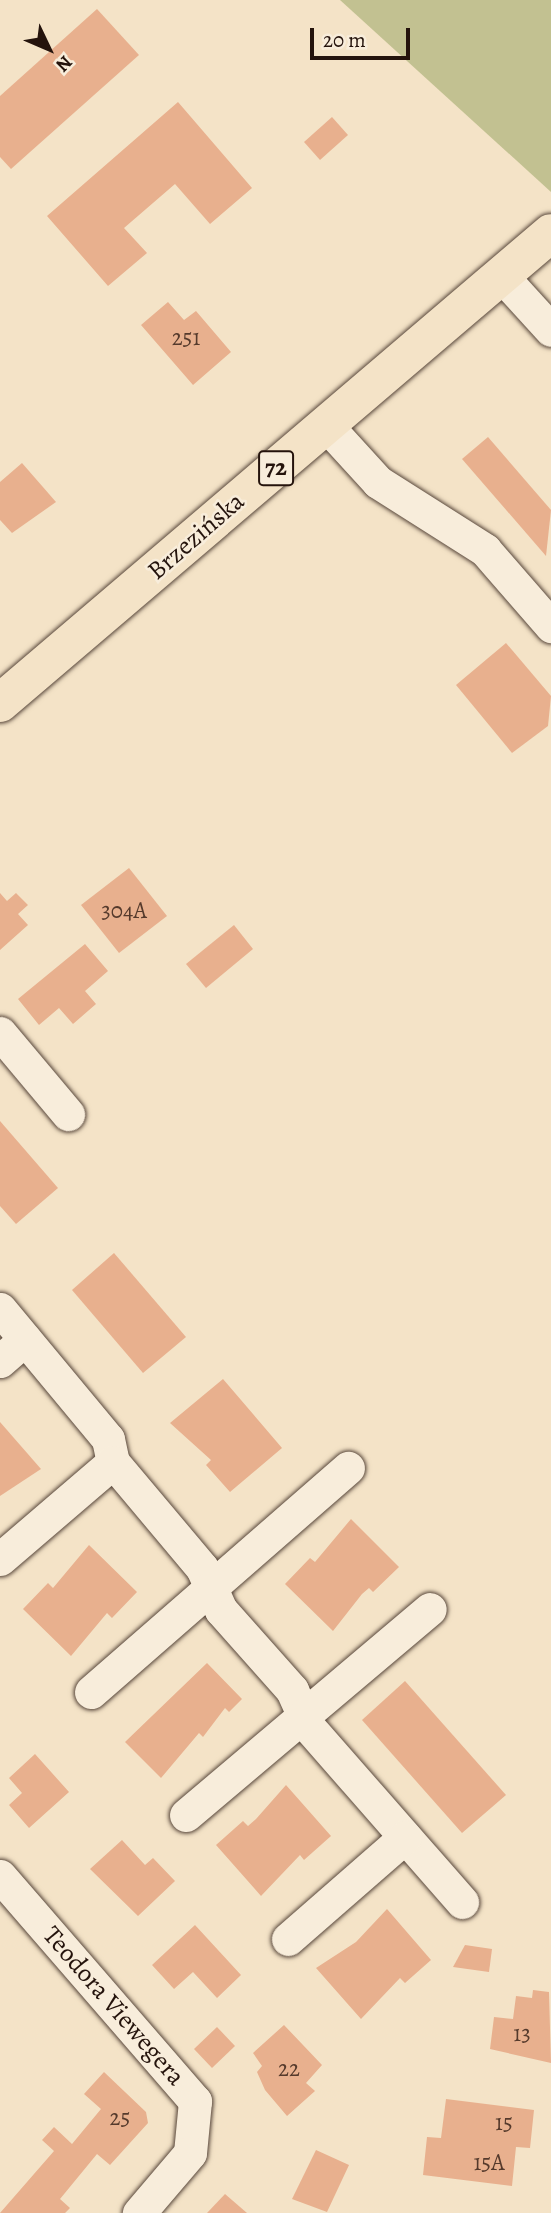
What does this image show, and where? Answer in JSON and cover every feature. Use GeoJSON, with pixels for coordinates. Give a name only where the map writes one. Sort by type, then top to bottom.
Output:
{"type":"FeatureCollection","features":[{"type":"Feature","properties":{"kind":"main road","name":"Brzezińska"},"geometry":{"type":"LineString","coordinates":[[0,703],[551,233]]}},
{"type":"Feature","properties":{"kind":"street"},"geometry":{"type":"LineString","coordinates":[[501,275],[551,330]]}},
{"type":"Feature","properties":{"kind":"street"},"geometry":{"type":"LineString","coordinates":[[326,425],[378,482],[485,550],[551,626]]}},
{"type":"Feature","properties":{"kind":"street"},"geometry":{"type":"LineString","coordinates":[[0,1033],[68,1114]]}},
{"type":"Feature","properties":{"kind":"street"},"geometry":{"type":"LineString","coordinates":[[0,1308],[108,1439],[113,1462],[211,1587],[221,1610],[292,1690],[302,1714],[462,1902]]}},
{"type":"Feature","properties":{"kind":"street"},"geometry":{"type":"LineString","coordinates":[[0,1361],[25,1339]]}},
{"type":"Feature","properties":{"kind":"street"},"geometry":{"type":"LineString","coordinates":[[0,1559],[113,1462]]}},
{"type":"Feature","properties":{"kind":"street"},"geometry":{"type":"LineString","coordinates":[[91,1692],[348,1468]]}},
{"type":"Feature","properties":{"kind":"street"},"geometry":{"type":"LineString","coordinates":[[186,1815],[302,1714],[430,1609]]}},
{"type":"Feature","properties":{"kind":"street"},"geometry":{"type":"LineString","coordinates":[[288,1939],[405,1837]]}},
{"type":"Feature","properties":{"kind":"street","name":"Teodora Viewegera"},"geometry":{"type":"LineString","coordinates":[[0,1876],[195,2101],[190,2153],[139,2213]]}},
{"type":"Feature","properties":{"kind":"shaded area"},"geometry":{"type":"Polygon","coordinates":[[[340,0],[551,0],[551,192],[340,0]]]}},
{"type":"Feature","properties":{"kind":"building"},"geometry":{"type":"Polygon","coordinates":[[[97,9],[139,55],[11,169],[0,157],[0,96],[97,9]]]}},
{"type":"Feature","properties":{"kind":"building"},"geometry":{"type":"Polygon","coordinates":[[[178,102],[252,188],[210,224],[175,184],[124,228],[147,253],[108,286],[47,216],[178,102]]]}},
{"type":"Feature","properties":{"kind":"building"},"geometry":{"type":"Polygon","coordinates":[[[332,117],[348,135],[320,160],[304,142],[332,117]]]}},
{"type":"Feature","properties":{"kind":"building"},"geometry":{"type":"Polygon","coordinates":[[[168,302],[184,320],[196,311],[231,352],[193,385],[141,325],[168,302]]]}},
{"type":"Feature","properties":{"kind":"building"},"geometry":{"type":"Polygon","coordinates":[[[488,437],[551,510],[546,556],[462,459],[488,437]]]}},
{"type":"Feature","properties":{"kind":"building"},"geometry":{"type":"Polygon","coordinates":[[[22,463],[56,502],[12,533],[0,520],[0,482],[22,463]]]}},
{"type":"Feature","properties":{"kind":"building"},"geometry":{"type":"Polygon","coordinates":[[[506,643],[551,696],[548,726],[512,753],[456,685],[506,643]]]}},
{"type":"Feature","properties":{"kind":"building"},"geometry":{"type":"Polygon","coordinates":[[[129,868],[167,916],[119,953],[81,905],[129,868]]]}},
{"type":"Feature","properties":{"kind":"building"},"geometry":{"type":"Polygon","coordinates":[[[0,893],[7,901],[16,893],[28,905],[18,914],[28,925],[0,950],[0,893]]]}},
{"type":"Feature","properties":{"kind":"building"},"geometry":{"type":"Polygon","coordinates":[[[234,925],[253,949],[206,988],[186,964],[234,925]]]}},
{"type":"Feature","properties":{"kind":"building"},"geometry":{"type":"Polygon","coordinates":[[[85,944],[108,971],[85,991],[96,1004],[73,1024],[59,1008],[39,1025],[18,999],[85,944]]]}},
{"type":"Feature","properties":{"kind":"building"},"geometry":{"type":"Polygon","coordinates":[[[0,1121],[58,1188],[16,1224],[0,1206],[0,1121]]]}},
{"type":"Feature","properties":{"kind":"building"},"geometry":{"type":"Polygon","coordinates":[[[114,1253],[186,1337],[143,1373],[72,1290],[114,1253]]]}},
{"type":"Feature","properties":{"kind":"building"},"geometry":{"type":"Polygon","coordinates":[[[223,1379],[282,1448],[230,1492],[206,1465],[211,1460],[170,1423],[223,1379]]]}},
{"type":"Feature","properties":{"kind":"building"},"geometry":{"type":"Polygon","coordinates":[[[0,1422],[41,1469],[0,1496],[0,1422]]]}},
{"type":"Feature","properties":{"kind":"building"},"geometry":{"type":"Polygon","coordinates":[[[351,1519],[399,1567],[373,1592],[369,1588],[362,1594],[333,1631],[285,1584],[310,1558],[315,1562],[351,1519]]]}},
{"type":"Feature","properties":{"kind":"building"},"geometry":{"type":"Polygon","coordinates":[[[89,1545],[137,1592],[112,1618],[107,1613],[71,1656],[23,1609],[48,1583],[53,1588],[89,1545]]]}},
{"type":"Feature","properties":{"kind":"building"},"geometry":{"type":"Polygon","coordinates":[[[207,1663],[242,1699],[229,1712],[225,1708],[203,1737],[199,1733],[161,1778],[125,1742],[207,1663]]]}},
{"type":"Feature","properties":{"kind":"building"},"geometry":{"type":"Polygon","coordinates":[[[405,1681],[506,1795],[462,1833],[362,1720],[405,1681]]]}},
{"type":"Feature","properties":{"kind":"building"},"geometry":{"type":"Polygon","coordinates":[[[35,1754],[69,1792],[29,1828],[9,1805],[22,1793],[9,1778],[35,1754]]]}},
{"type":"Feature","properties":{"kind":"building"},"geometry":{"type":"Polygon","coordinates":[[[286,1785],[331,1836],[304,1860],[300,1855],[261,1896],[216,1845],[243,1821],[248,1826],[286,1785]]]}},
{"type":"Feature","properties":{"kind":"building"},"geometry":{"type":"Polygon","coordinates":[[[122,1840],[145,1865],[153,1858],[175,1881],[138,1916],[90,1869],[122,1840]]]}},
{"type":"Feature","properties":{"kind":"building"},"geometry":{"type":"Polygon","coordinates":[[[387,1909],[431,1960],[405,1983],[400,1978],[361,2019],[316,1968],[356,1942],[387,1909]]]}},
{"type":"Feature","properties":{"kind":"building"},"geometry":{"type":"Polygon","coordinates":[[[195,1925],[241,1975],[217,1998],[193,1972],[174,1989],[152,1965],[195,1925]]]}},
{"type":"Feature","properties":{"kind":"building"},"geometry":{"type":"Polygon","coordinates":[[[465,1945],[492,1949],[489,1972],[453,1967],[465,1945]]]}},
{"type":"Feature","properties":{"kind":"building"},"geometry":{"type":"Polygon","coordinates":[[[533,1990],[549,1992],[551,2063],[490,2049],[494,2017],[513,2019],[516,1996],[532,1998],[533,1990]]]}},
{"type":"Feature","properties":{"kind":"building"},"geometry":{"type":"Polygon","coordinates":[[[284,2025],[322,2065],[306,2083],[315,2091],[287,2116],[265,2090],[257,2072],[262,2066],[253,2053],[284,2025]]]}},
{"type":"Feature","properties":{"kind":"building"},"geometry":{"type":"Polygon","coordinates":[[[217,2027],[235,2046],[212,2068],[194,2049],[217,2027]]]}},
{"type":"Feature","properties":{"kind":"building"},"geometry":{"type":"Polygon","coordinates":[[[104,2072],[146,2112],[148,2123],[110,2165],[97,2154],[60,2199],[70,2208],[65,2213],[0,2213],[54,2151],[42,2140],[54,2127],[72,2144],[101,2109],[84,2094],[104,2072]]]}},
{"type":"Feature","properties":{"kind":"building"},"geometry":{"type":"Polygon","coordinates":[[[446,2099],[534,2110],[530,2148],[516,2147],[512,2186],[423,2175],[427,2137],[441,2138],[446,2099]]]}},
{"type":"Feature","properties":{"kind":"building"},"geometry":{"type":"Polygon","coordinates":[[[316,2150],[349,2165],[327,2212],[292,2199],[316,2150]]]}},
{"type":"Feature","properties":{"kind":"building"},"geometry":{"type":"Polygon","coordinates":[[[225,2194],[247,2213],[207,2213],[225,2194]]]}}]}
